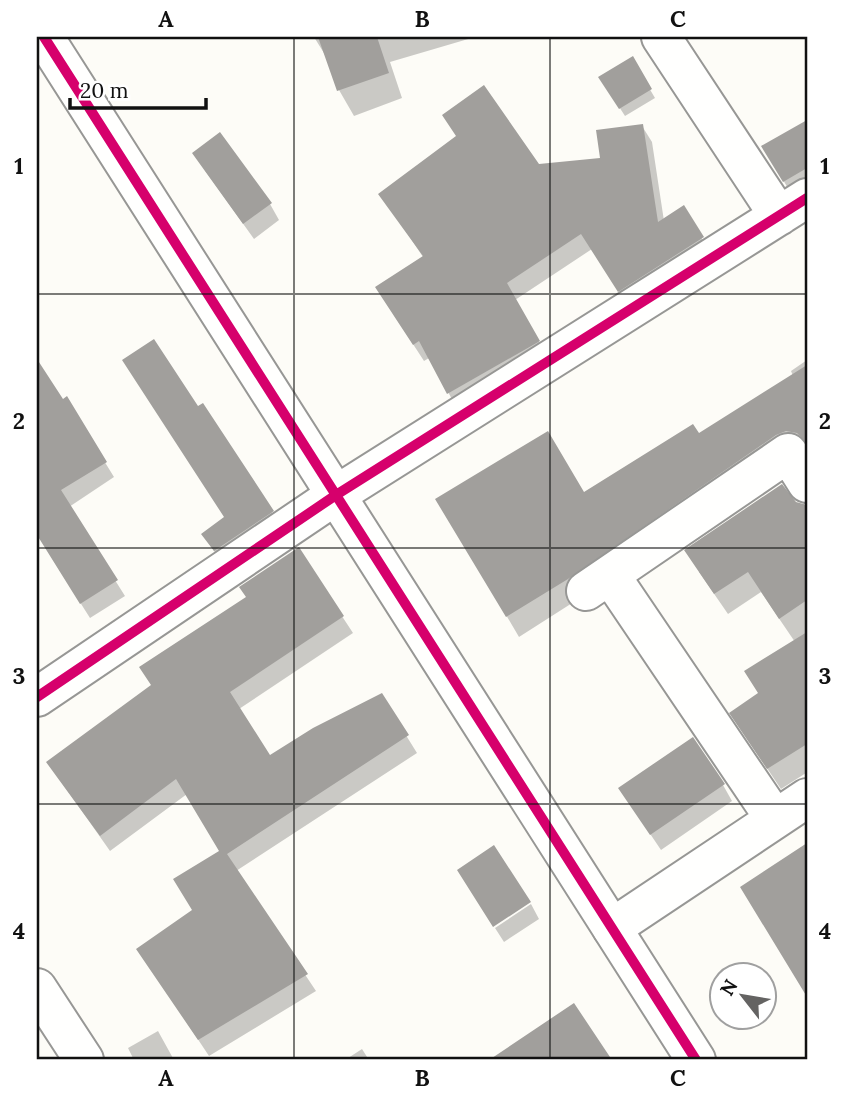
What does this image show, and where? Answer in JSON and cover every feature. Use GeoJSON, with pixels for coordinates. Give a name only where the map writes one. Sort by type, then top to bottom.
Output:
{"type":"FeatureCollection","features":[{"type":"Feature","properties":{"kind":"street"},"geometry":{"type":"LineString","coordinates":[[44,37],[696,1060]]}},
{"type":"Feature","properties":{"kind":"street"},"geometry":{"type":"LineString","coordinates":[[37,697],[336,495],[793,207],[661,37]]}},
{"type":"Feature","properties":{"kind":"street"},"geometry":{"type":"LineString","coordinates":[[775,820],[598,583],[788,453],[807,483]]}},
{"type":"Feature","properties":{"kind":"street"},"geometry":{"type":"LineString","coordinates":[[612,928],[807,798]]}},
{"type":"Feature","properties":{"kind":"street"},"geometry":{"type":"LineString","coordinates":[[37,988],[84,1060]]}},
{"type":"Feature","properties":{"kind":"building"},"geometry":{"type":"Polygon","coordinates":[[[318,37],[377,37],[389,73],[337,91],[318,37]]]}},
{"type":"Feature","properties":{"kind":"building"},"geometry":{"type":"Polygon","coordinates":[[[633,56],[652,89],[619,109],[598,77],[633,56]]]}},
{"type":"Feature","properties":{"kind":"building"},"geometry":{"type":"Polygon","coordinates":[[[484,85],[539,164],[600,158],[596,130],[643,124],[658,222],[684,205],[704,237],[618,292],[581,234],[507,283],[540,341],[447,394],[419,341],[413,345],[375,287],[423,256],[378,194],[456,136],[442,115],[484,85]]]}},
{"type":"Feature","properties":{"kind":"building"},"geometry":{"type":"Polygon","coordinates":[[[807,120],[807,168],[783,182],[761,146],[807,120]]]}},
{"type":"Feature","properties":{"kind":"building"},"geometry":{"type":"Polygon","coordinates":[[[220,132],[272,203],[243,224],[192,153],[220,132]]]}},
{"type":"Feature","properties":{"kind":"building"},"geometry":{"type":"Polygon","coordinates":[[[154,339],[198,406],[203,403],[274,511],[214,551],[201,534],[224,517],[122,360],[154,339]]]}},
{"type":"Feature","properties":{"kind":"building"},"geometry":{"type":"Polygon","coordinates":[[[37,359],[63,399],[67,396],[107,462],[61,490],[118,580],[80,604],[37,535],[37,359]]]}},
{"type":"Feature","properties":{"kind":"building"},"geometry":{"type":"Polygon","coordinates":[[[807,365],[807,443],[797,433],[786,431],[776,435],[568,579],[506,617],[435,499],[548,431],[584,492],[693,424],[699,433],[807,365]]]}},
{"type":"Feature","properties":{"kind":"building"},"geometry":{"type":"Polygon","coordinates":[[[782,484],[796,502],[807,505],[807,600],[779,619],[748,572],[714,594],[684,550],[782,484]]]}},
{"type":"Feature","properties":{"kind":"building"},"geometry":{"type":"Polygon","coordinates":[[[299,547],[344,616],[230,692],[270,755],[313,728],[382,693],[409,735],[227,854],[308,974],[198,1040],[136,949],[192,910],[173,879],[219,851],[176,779],[100,836],[46,762],[151,685],[139,667],[246,597],[239,587],[299,547]]]}},
{"type":"Feature","properties":{"kind":"building"},"geometry":{"type":"Polygon","coordinates":[[[807,632],[807,744],[767,769],[729,713],[758,693],[744,671],[807,632]]]}},
{"type":"Feature","properties":{"kind":"building"},"geometry":{"type":"Polygon","coordinates":[[[693,737],[725,784],[650,835],[618,788],[693,737]]]}},
{"type":"Feature","properties":{"kind":"building"},"geometry":{"type":"Polygon","coordinates":[[[807,843],[807,997],[740,887],[807,843]]]}},
{"type":"Feature","properties":{"kind":"building"},"geometry":{"type":"Polygon","coordinates":[[[494,845],[531,902],[493,927],[457,870],[494,845]]]}},
{"type":"Feature","properties":{"kind":"building"},"geometry":{"type":"Polygon","coordinates":[[[574,1003],[612,1060],[489,1060],[574,1003]]]}},
{"type":"Feature","properties":{"kind":"cycle path"},"geometry":{"type":"LineString","coordinates":[[44,37],[696,1060]]}},
{"type":"Feature","properties":{"kind":"cycle path"},"geometry":{"type":"LineString","coordinates":[[37,697],[336,495],[807,198]]}}]}
